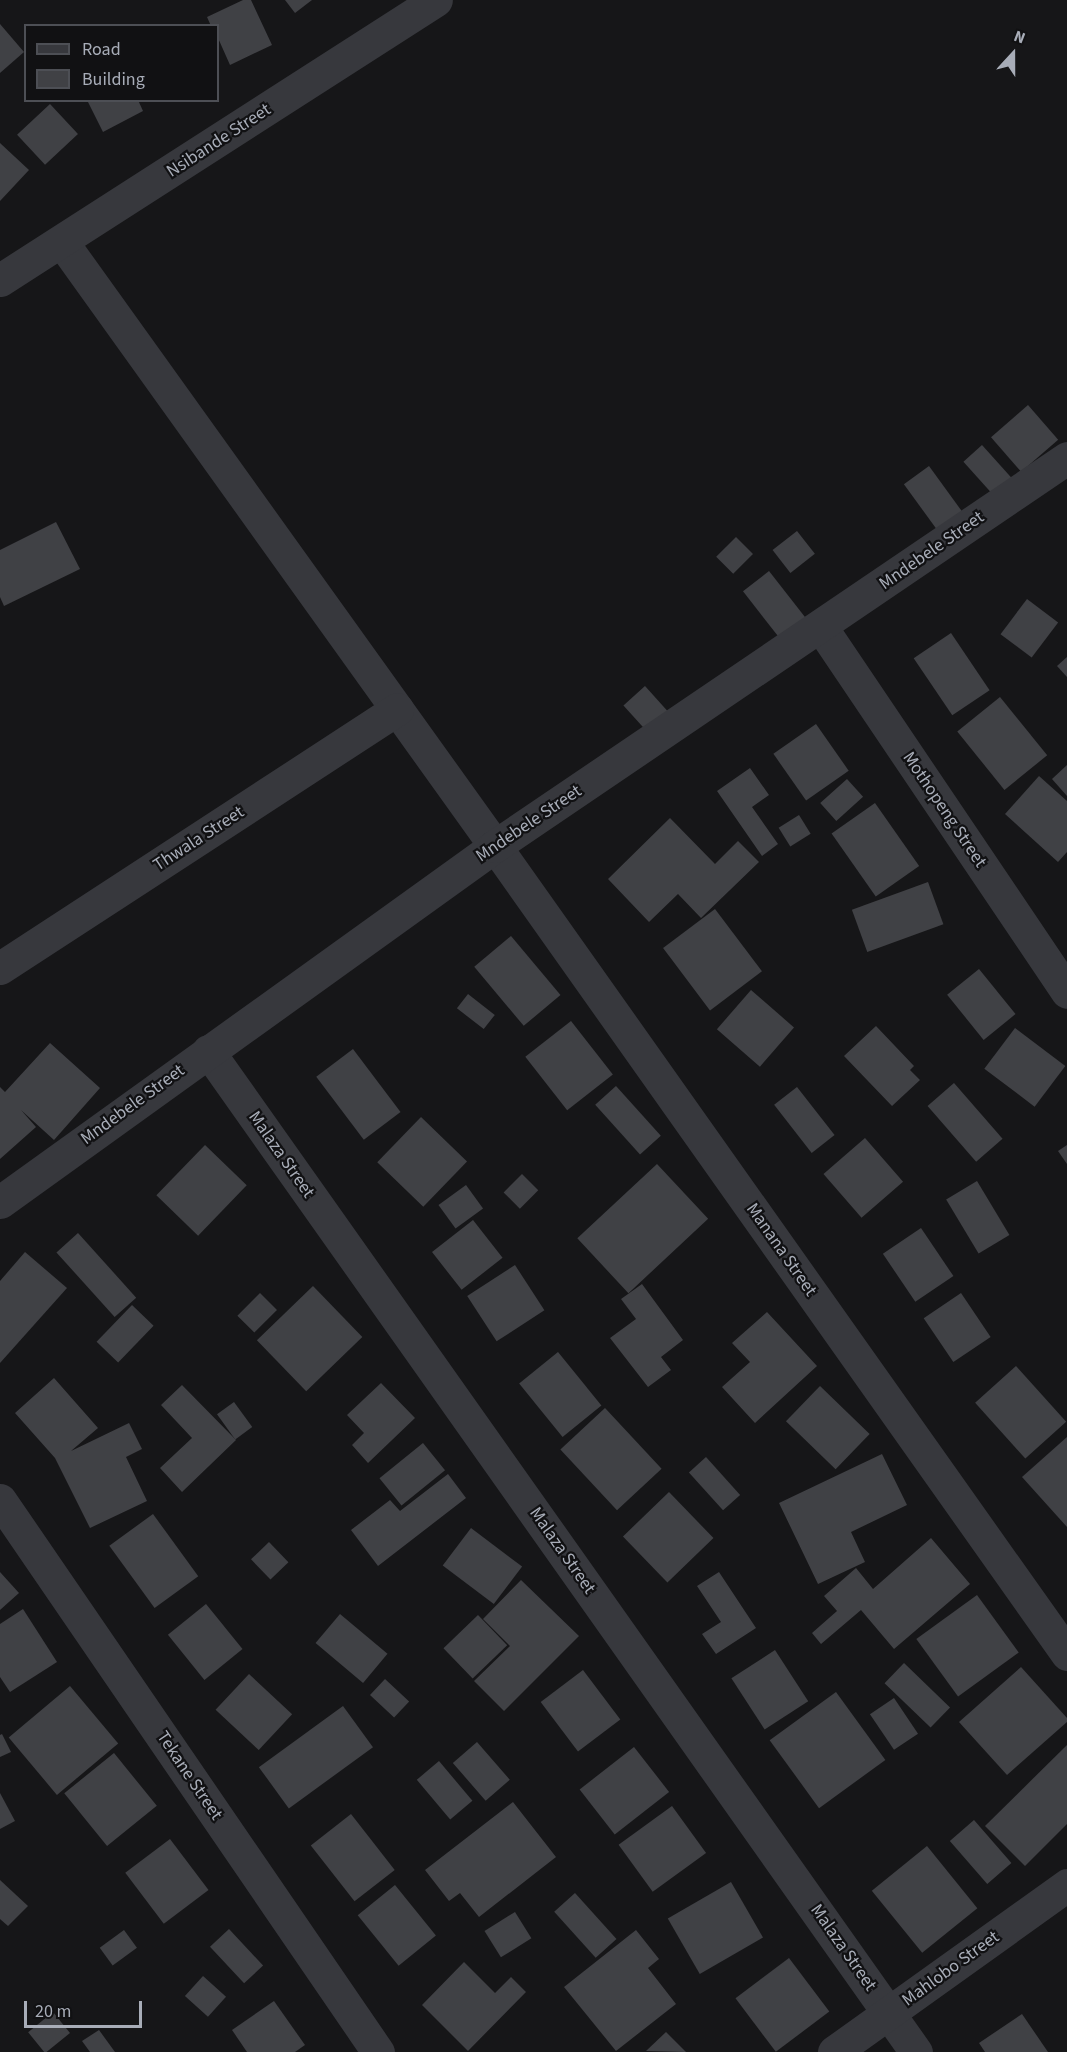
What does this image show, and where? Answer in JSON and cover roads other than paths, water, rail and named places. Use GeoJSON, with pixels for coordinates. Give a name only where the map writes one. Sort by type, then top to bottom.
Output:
{"type":"FeatureCollection","features":[{"type":"Feature","properties":{"kind":"street","name":"Nsibande Street"},"geometry":{"type":"LineString","coordinates":[[0,280],[436,0]]}},
{"type":"Feature","properties":{"kind":"street","name":"Manana Street"},"geometry":{"type":"LineString","coordinates":[[62,242],[495,846],[1067,1654]]}},
{"type":"Feature","properties":{"kind":"street","name":"Mndebele Street"},"geometry":{"type":"LineString","coordinates":[[0,1202],[495,846],[1067,458]]}},
{"type":"Feature","properties":{"kind":"street","name":"Mothopeng Street"},"geometry":{"type":"LineString","coordinates":[[821,627],[1067,992]]}},
{"type":"Feature","properties":{"kind":"street","name":"Thwala Street"},"geometry":{"type":"LineString","coordinates":[[0,968],[397,709]]}},
{"type":"Feature","properties":{"kind":"street","name":"Malaza Street"},"geometry":{"type":"LineString","coordinates":[[208,1051],[916,2052]]}},
{"type":"Feature","properties":{"kind":"street","name":"Tekane Street"},"geometry":{"type":"LineString","coordinates":[[0,1500],[378,2052]]}},
{"type":"Feature","properties":{"kind":"street","name":"Mahlobo Street"},"geometry":{"type":"LineString","coordinates":[[834,2052],[1067,1885]]}}]}
